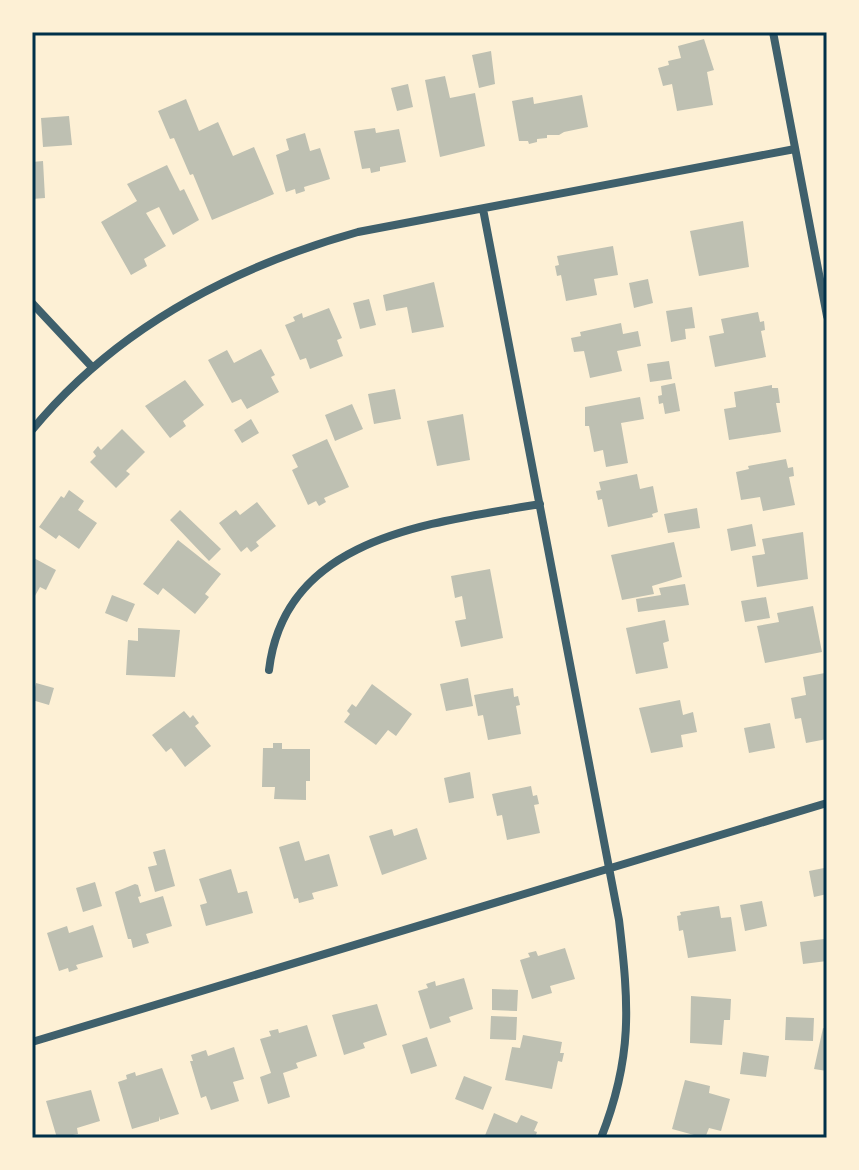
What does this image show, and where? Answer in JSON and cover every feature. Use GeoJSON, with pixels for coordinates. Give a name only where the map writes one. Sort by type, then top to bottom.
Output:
{"type":"FeatureCollection","features":[{"type":"Feature","properties":{"kind":"street"},"geometry":{"type":"LineString","coordinates":[[773,32],[827,316]]}},
{"type":"Feature","properties":{"kind":"street"},"geometry":{"type":"LineString","coordinates":[[32,430],[92,367],[143,328],[196,295],[252,267],[358,232],[795,149]]}},
{"type":"Feature","properties":{"kind":"street"},"geometry":{"type":"LineString","coordinates":[[483,209],[619,920],[628,993],[628,1028],[613,1109],[601,1138]]}},
{"type":"Feature","properties":{"kind":"street"},"geometry":{"type":"LineString","coordinates":[[32,303],[92,367]]}},
{"type":"Feature","properties":{"kind":"street"},"geometry":{"type":"LineString","coordinates":[[269,670],[276,631],[289,605],[306,583],[324,569],[372,543],[417,526],[540,504]]}},
{"type":"Feature","properties":{"kind":"street"},"geometry":{"type":"LineString","coordinates":[[32,1042],[827,803]]}},
{"type":"Feature","properties":{"kind":"building"},"geometry":{"type":"Polygon","coordinates":[[[704,39],[714,70],[707,72],[713,105],[677,111],[672,84],[663,86],[658,68],[669,65],[668,61],[681,58],[678,46],[704,39]]]}},
{"type":"Feature","properties":{"kind":"building"},"geometry":{"type":"Polygon","coordinates":[[[491,51],[495,84],[479,88],[472,55],[491,51]]]}},
{"type":"Feature","properties":{"kind":"building"},"geometry":{"type":"Polygon","coordinates":[[[445,76],[450,98],[475,93],[485,146],[440,157],[425,80],[445,76]]]}},
{"type":"Feature","properties":{"kind":"building"},"geometry":{"type":"Polygon","coordinates":[[[408,84],[413,107],[397,111],[391,88],[408,84]]]}},
{"type":"Feature","properties":{"kind":"building"},"geometry":{"type":"Polygon","coordinates":[[[582,95],[588,127],[547,135],[547,138],[529,144],[528,141],[519,141],[512,101],[533,97],[534,104],[582,95]]]}},
{"type":"Feature","properties":{"kind":"building"},"geometry":{"type":"Polygon","coordinates":[[[186,99],[199,131],[218,122],[233,156],[254,147],[274,194],[212,220],[193,174],[190,175],[174,138],[170,139],[158,111],[186,99]]]}},
{"type":"Feature","properties":{"kind":"building"},"geometry":{"type":"Polygon","coordinates":[[[69,116],[72,145],[43,147],[41,118],[69,116]]]}},
{"type":"Feature","properties":{"kind":"building"},"geometry":{"type":"Polygon","coordinates":[[[375,128],[376,133],[399,129],[406,162],[380,167],[380,171],[371,173],[370,168],[362,169],[354,131],[375,128]]]}},
{"type":"Feature","properties":{"kind":"building"},"geometry":{"type":"Polygon","coordinates":[[[305,133],[310,151],[320,148],[330,179],[304,187],[305,191],[296,194],[295,189],[286,192],[276,155],[289,150],[286,139],[305,133]]]}},
{"type":"Feature","properties":{"kind":"building"},"geometry":{"type":"Polygon","coordinates":[[[43,161],[45,198],[32,199],[32,162],[43,161]]]}},
{"type":"Feature","properties":{"kind":"building"},"geometry":{"type":"Polygon","coordinates":[[[167,165],[180,191],[184,189],[199,220],[173,235],[159,207],[146,213],[166,246],[144,259],[147,266],[131,275],[101,222],[137,201],[127,184],[167,165]]]}},
{"type":"Feature","properties":{"kind":"building"},"geometry":{"type":"Polygon","coordinates":[[[743,221],[749,267],[699,276],[690,231],[743,221]]]}},
{"type":"Feature","properties":{"kind":"building"},"geometry":{"type":"Polygon","coordinates":[[[613,246],[618,275],[594,279],[597,295],[566,301],[561,275],[557,276],[555,266],[559,265],[557,256],[613,246]]]}},
{"type":"Feature","properties":{"kind":"building"},"geometry":{"type":"Polygon","coordinates":[[[648,279],[653,303],[634,308],[629,283],[648,279]]]}},
{"type":"Feature","properties":{"kind":"building"},"geometry":{"type":"Polygon","coordinates":[[[434,282],[444,327],[412,333],[407,307],[386,311],[383,295],[434,282]]]}},
{"type":"Feature","properties":{"kind":"building"},"geometry":{"type":"Polygon","coordinates":[[[369,299],[376,325],[360,329],[353,303],[369,299]]]}},
{"type":"Feature","properties":{"kind":"building"},"geometry":{"type":"Polygon","coordinates":[[[692,307],[695,328],[685,329],[686,339],[671,342],[666,311],[692,307]]]}},
{"type":"Feature","properties":{"kind":"building"},"geometry":{"type":"Polygon","coordinates":[[[329,308],[342,338],[337,340],[343,356],[310,369],[306,358],[300,360],[285,325],[295,321],[293,317],[302,313],[303,318],[329,308]]]}},
{"type":"Feature","properties":{"kind":"building"},"geometry":{"type":"Polygon","coordinates":[[[758,312],[760,322],[764,321],[765,330],[761,331],[766,357],[715,367],[709,336],[724,333],[721,319],[758,312]]]}},
{"type":"Feature","properties":{"kind":"building"},"geometry":{"type":"Polygon","coordinates":[[[621,323],[623,334],[638,331],[641,346],[617,351],[622,371],[590,378],[584,351],[574,352],[571,338],[581,336],[580,332],[621,323]]]}},
{"type":"Feature","properties":{"kind":"building"},"geometry":{"type":"Polygon","coordinates":[[[261,349],[275,375],[271,377],[279,392],[247,409],[241,399],[232,403],[208,360],[227,350],[234,363],[261,349]]]}},
{"type":"Feature","properties":{"kind":"building"},"geometry":{"type":"Polygon","coordinates":[[[669,361],[672,379],[650,382],[647,364],[669,361]]]}},
{"type":"Feature","properties":{"kind":"building"},"geometry":{"type":"Polygon","coordinates":[[[185,380],[204,405],[183,421],[186,426],[170,438],[145,406],[185,380]]]}},
{"type":"Feature","properties":{"kind":"building"},"geometry":{"type":"Polygon","coordinates":[[[675,383],[680,411],[665,414],[663,403],[659,404],[661,386],[675,383]]]}},
{"type":"Feature","properties":{"kind":"building"},"geometry":{"type":"Polygon","coordinates":[[[772,385],[772,388],[778,388],[780,403],[776,403],[781,432],[729,440],[724,409],[736,407],[734,392],[772,385]]]}},
{"type":"Feature","properties":{"kind":"building"},"geometry":{"type":"Polygon","coordinates":[[[395,389],[401,419],[374,424],[368,394],[395,389]]]}},
{"type":"Feature","properties":{"kind":"building"},"geometry":{"type":"Polygon","coordinates":[[[640,397],[644,419],[621,423],[628,463],[606,467],[603,450],[594,452],[589,426],[585,426],[585,407],[640,397]]]}},
{"type":"Feature","properties":{"kind":"building"},"geometry":{"type":"Polygon","coordinates":[[[352,404],[363,429],[335,441],[325,415],[352,404]]]}},
{"type":"Feature","properties":{"kind":"building"},"geometry":{"type":"Polygon","coordinates":[[[463,414],[470,460],[437,466],[427,421],[463,414]]]}},
{"type":"Feature","properties":{"kind":"building"},"geometry":{"type":"Polygon","coordinates":[[[251,419],[259,433],[242,443],[234,430],[251,419]]]}},
{"type":"Feature","properties":{"kind":"building"},"geometry":{"type":"Polygon","coordinates":[[[122,429],[145,452],[126,471],[130,474],[116,488],[90,462],[96,456],[93,452],[98,446],[101,450],[122,429]]]}},
{"type":"Feature","properties":{"kind":"building"},"geometry":{"type":"Polygon","coordinates":[[[327,439],[349,487],[324,498],[326,502],[319,506],[316,501],[308,505],[292,470],[298,467],[292,455],[327,439]]]}},
{"type":"Feature","properties":{"kind":"building"},"geometry":{"type":"Polygon","coordinates":[[[786,459],[788,468],[793,467],[794,476],[789,477],[795,505],[763,511],[760,497],[741,500],[736,472],[749,469],[748,466],[786,459]]]}},
{"type":"Feature","properties":{"kind":"building"},"geometry":{"type":"Polygon","coordinates":[[[637,474],[640,489],[653,486],[658,512],[652,514],[653,517],[608,527],[602,499],[598,500],[596,491],[601,490],[599,482],[637,474]]]}},
{"type":"Feature","properties":{"kind":"building"},"geometry":{"type":"Polygon","coordinates":[[[69,490],[84,501],[78,510],[97,523],[79,549],[59,535],[56,539],[39,527],[61,496],[64,498],[69,490]]]}},
{"type":"Feature","properties":{"kind":"building"},"geometry":{"type":"Polygon","coordinates":[[[257,502],[276,526],[256,542],[259,546],[251,552],[247,547],[241,552],[219,523],[236,510],[240,515],[257,502]]]}},
{"type":"Feature","properties":{"kind":"building"},"geometry":{"type":"Polygon","coordinates":[[[697,508],[700,528],[668,533],[664,514],[697,508]]]}},
{"type":"Feature","properties":{"kind":"building"},"geometry":{"type":"Polygon","coordinates":[[[180,510],[221,549],[209,561],[170,520],[180,510]]]}},
{"type":"Feature","properties":{"kind":"building"},"geometry":{"type":"Polygon","coordinates":[[[752,524],[756,546],[731,551],[727,529],[752,524]]]}},
{"type":"Feature","properties":{"kind":"building"},"geometry":{"type":"Polygon","coordinates":[[[803,532],[808,579],[757,587],[752,556],[765,554],[762,539],[803,532]]]}},
{"type":"Feature","properties":{"kind":"building"},"geometry":{"type":"Polygon","coordinates":[[[178,540],[221,574],[205,594],[209,597],[195,614],[163,588],[158,595],[143,584],[178,540]]]}},
{"type":"Feature","properties":{"kind":"building"},"geometry":{"type":"Polygon","coordinates":[[[674,542],[682,577],[652,586],[654,594],[622,600],[611,555],[674,542]]]}},
{"type":"Feature","properties":{"kind":"building"},"geometry":{"type":"Polygon","coordinates":[[[32,557],[56,570],[46,590],[40,587],[32,601],[32,557]]]}},
{"type":"Feature","properties":{"kind":"building"},"geometry":{"type":"Polygon","coordinates":[[[490,569],[503,638],[461,647],[455,621],[466,619],[462,596],[455,598],[451,576],[490,569]]]}},
{"type":"Feature","properties":{"kind":"building"},"geometry":{"type":"Polygon","coordinates":[[[685,584],[689,605],[638,612],[636,599],[661,595],[659,588],[685,584]]]}},
{"type":"Feature","properties":{"kind":"building"},"geometry":{"type":"Polygon","coordinates":[[[112,595],[135,604],[127,622],[105,613],[112,595]]]}},
{"type":"Feature","properties":{"kind":"building"},"geometry":{"type":"Polygon","coordinates":[[[766,597],[770,618],[745,622],[741,601],[766,597]]]}},
{"type":"Feature","properties":{"kind":"building"},"geometry":{"type":"Polygon","coordinates":[[[813,606],[822,652],[765,663],[757,626],[779,622],[777,613],[813,606]]]}},
{"type":"Feature","properties":{"kind":"building"},"geometry":{"type":"Polygon","coordinates":[[[665,620],[669,641],[663,643],[668,668],[636,674],[626,628],[665,620]]]}},
{"type":"Feature","properties":{"kind":"building"},"geometry":{"type":"Polygon","coordinates":[[[138,628],[180,630],[175,677],[126,675],[128,640],[138,641],[138,628]]]}},
{"type":"Feature","properties":{"kind":"building"},"geometry":{"type":"Polygon","coordinates":[[[825,673],[827,739],[806,743],[801,718],[795,719],[791,698],[806,695],[803,677],[825,673]]]}},
{"type":"Feature","properties":{"kind":"building"},"geometry":{"type":"Polygon","coordinates":[[[468,678],[473,706],[446,711],[440,684],[468,678]]]}},
{"type":"Feature","properties":{"kind":"building"},"geometry":{"type":"Polygon","coordinates":[[[36,683],[54,688],[49,705],[32,700],[36,683]]]}},
{"type":"Feature","properties":{"kind":"building"},"geometry":{"type":"Polygon","coordinates":[[[372,684],[412,714],[396,736],[388,730],[376,745],[344,722],[352,704],[356,707],[372,684]]]}},
{"type":"Feature","properties":{"kind":"building"},"geometry":{"type":"Polygon","coordinates":[[[513,688],[514,697],[518,696],[520,705],[516,706],[521,734],[488,740],[483,715],[478,716],[474,695],[513,688]]]}},
{"type":"Feature","properties":{"kind":"building"},"geometry":{"type":"Polygon","coordinates":[[[680,700],[683,715],[693,712],[697,732],[681,735],[683,747],[651,753],[639,708],[680,700]]]}},
{"type":"Feature","properties":{"kind":"building"},"geometry":{"type":"Polygon","coordinates":[[[184,711],[190,718],[193,715],[199,723],[195,726],[211,746],[185,767],[171,748],[166,752],[152,735],[184,711]]]}},
{"type":"Feature","properties":{"kind":"building"},"geometry":{"type":"Polygon","coordinates":[[[770,723],[775,748],[749,753],[744,728],[770,723]]]}},
{"type":"Feature","properties":{"kind":"building"},"geometry":{"type":"Polygon","coordinates":[[[273,743],[282,743],[282,749],[310,749],[310,781],[306,781],[306,800],[274,799],[275,787],[262,787],[263,748],[273,748],[273,743]]]}},
{"type":"Feature","properties":{"kind":"building"},"geometry":{"type":"Polygon","coordinates":[[[470,772],[474,798],[449,803],[444,778],[470,772]]]}},
{"type":"Feature","properties":{"kind":"building"},"geometry":{"type":"Polygon","coordinates":[[[531,786],[539,804],[534,805],[540,833],[507,840],[502,815],[497,816],[492,794],[531,786]]]}},
{"type":"Feature","properties":{"kind":"building"},"geometry":{"type":"Polygon","coordinates":[[[417,828],[427,859],[382,875],[369,836],[392,829],[394,836],[417,828]]]}},
{"type":"Feature","properties":{"kind":"building"},"geometry":{"type":"Polygon","coordinates":[[[299,841],[305,861],[329,854],[338,886],[312,893],[314,899],[299,903],[298,898],[294,899],[279,847],[299,841]]]}},
{"type":"Feature","properties":{"kind":"building"},"geometry":{"type":"Polygon","coordinates":[[[165,849],[175,886],[155,892],[148,867],[157,865],[153,852],[165,849]]]}},
{"type":"Feature","properties":{"kind":"building"},"geometry":{"type":"Polygon","coordinates":[[[827,865],[827,894],[814,897],[809,871],[824,868],[827,865]]]}},
{"type":"Feature","properties":{"kind":"building"},"geometry":{"type":"Polygon","coordinates":[[[231,869],[238,893],[247,891],[253,913],[206,926],[200,905],[207,903],[199,879],[231,869]]]}},
{"type":"Feature","properties":{"kind":"building"},"geometry":{"type":"Polygon","coordinates":[[[95,882],[102,906],[83,912],[76,888],[95,882]]]}},
{"type":"Feature","properties":{"kind":"building"},"geometry":{"type":"Polygon","coordinates":[[[135,884],[141,896],[138,897],[140,903],[163,896],[172,926],[146,934],[149,943],[133,948],[115,892],[135,884]]]}},
{"type":"Feature","properties":{"kind":"building"},"geometry":{"type":"Polygon","coordinates":[[[762,901],[767,926],[745,931],[740,905],[762,901]]]}},
{"type":"Feature","properties":{"kind":"building"},"geometry":{"type":"Polygon","coordinates":[[[719,906],[721,918],[731,917],[736,951],[688,958],[677,916],[681,915],[680,912],[719,906]]]}},
{"type":"Feature","properties":{"kind":"building"},"geometry":{"type":"Polygon","coordinates":[[[93,925],[103,957],[76,965],[78,969],[69,972],[68,968],[59,971],[47,933],[67,926],[69,933],[93,925]]]}},
{"type":"Feature","properties":{"kind":"building"},"geometry":{"type":"Polygon","coordinates":[[[824,939],[827,961],[803,964],[800,942],[824,939]]]}},
{"type":"Feature","properties":{"kind":"building"},"geometry":{"type":"Polygon","coordinates":[[[565,948],[575,979],[550,986],[552,993],[532,999],[520,960],[530,957],[528,953],[536,951],[538,956],[565,948]]]}},
{"type":"Feature","properties":{"kind":"building"},"geometry":{"type":"Polygon","coordinates":[[[464,978],[473,1009],[449,1017],[451,1022],[430,1029],[418,991],[428,988],[426,984],[435,981],[436,986],[464,978]]]}},
{"type":"Feature","properties":{"kind":"building"},"geometry":{"type":"Polygon","coordinates":[[[492,989],[518,990],[517,1011],[492,1010],[492,989]]]}},
{"type":"Feature","properties":{"kind":"building"},"geometry":{"type":"Polygon","coordinates":[[[691,996],[731,999],[730,1020],[724,1020],[722,1045],[690,1043],[691,996]]]}},
{"type":"Feature","properties":{"kind":"building"},"geometry":{"type":"Polygon","coordinates":[[[377,1004],[387,1035],[363,1043],[365,1048],[344,1055],[332,1015],[377,1004]]]}},
{"type":"Feature","properties":{"kind":"building"},"geometry":{"type":"Polygon","coordinates":[[[491,1016],[517,1017],[516,1040],[490,1039],[491,1016]]]}},
{"type":"Feature","properties":{"kind":"building"},"geometry":{"type":"Polygon","coordinates":[[[786,1017],[814,1018],[813,1041],[785,1040],[786,1017]]]}},
{"type":"Feature","properties":{"kind":"building"},"geometry":{"type":"Polygon","coordinates":[[[307,1025],[317,1056],[296,1063],[298,1068],[283,1073],[290,1097],[268,1104],[260,1077],[271,1073],[260,1039],[271,1036],[269,1031],[278,1029],[279,1033],[307,1025]]]}},
{"type":"Feature","properties":{"kind":"building"},"geometry":{"type":"Polygon","coordinates":[[[823,1028],[827,1029],[827,1071],[814,1069],[823,1028]]]}},
{"type":"Feature","properties":{"kind":"building"},"geometry":{"type":"Polygon","coordinates":[[[523,1035],[562,1042],[560,1053],[564,1053],[562,1062],[558,1061],[552,1089],[505,1080],[512,1047],[520,1048],[523,1035]]]}},
{"type":"Feature","properties":{"kind":"building"},"geometry":{"type":"Polygon","coordinates":[[[427,1037],[437,1066],[411,1074],[402,1045],[427,1037]]]}},
{"type":"Feature","properties":{"kind":"building"},"geometry":{"type":"Polygon","coordinates":[[[234,1047],[244,1079],[233,1082],[239,1101],[211,1110],[206,1096],[201,1098],[191,1055],[206,1050],[208,1056],[234,1047]]]}},
{"type":"Feature","properties":{"kind":"building"},"geometry":{"type":"Polygon","coordinates":[[[743,1052],[769,1056],[766,1077],[740,1074],[743,1052]]]}},
{"type":"Feature","properties":{"kind":"building"},"geometry":{"type":"Polygon","coordinates":[[[162,1068],[179,1114],[160,1120],[159,1116],[159,1121],[132,1129],[118,1082],[135,1072],[136,1076],[162,1068]]]}},
{"type":"Feature","properties":{"kind":"building"},"geometry":{"type":"Polygon","coordinates":[[[464,1076],[492,1087],[483,1110],[455,1099],[464,1076]]]}},
{"type":"Feature","properties":{"kind":"building"},"geometry":{"type":"Polygon","coordinates":[[[685,1080],[710,1086],[709,1093],[730,1099],[721,1131],[709,1128],[705,1138],[672,1129],[685,1080]]]}},
{"type":"Feature","properties":{"kind":"building"},"geometry":{"type":"Polygon","coordinates":[[[91,1090],[100,1121],[77,1128],[78,1134],[57,1138],[46,1101],[91,1090]]]}},
{"type":"Feature","properties":{"kind":"building"},"geometry":{"type":"Polygon","coordinates":[[[494,1113],[517,1123],[521,1115],[538,1122],[535,1138],[484,1138],[494,1113]]]}}]}
